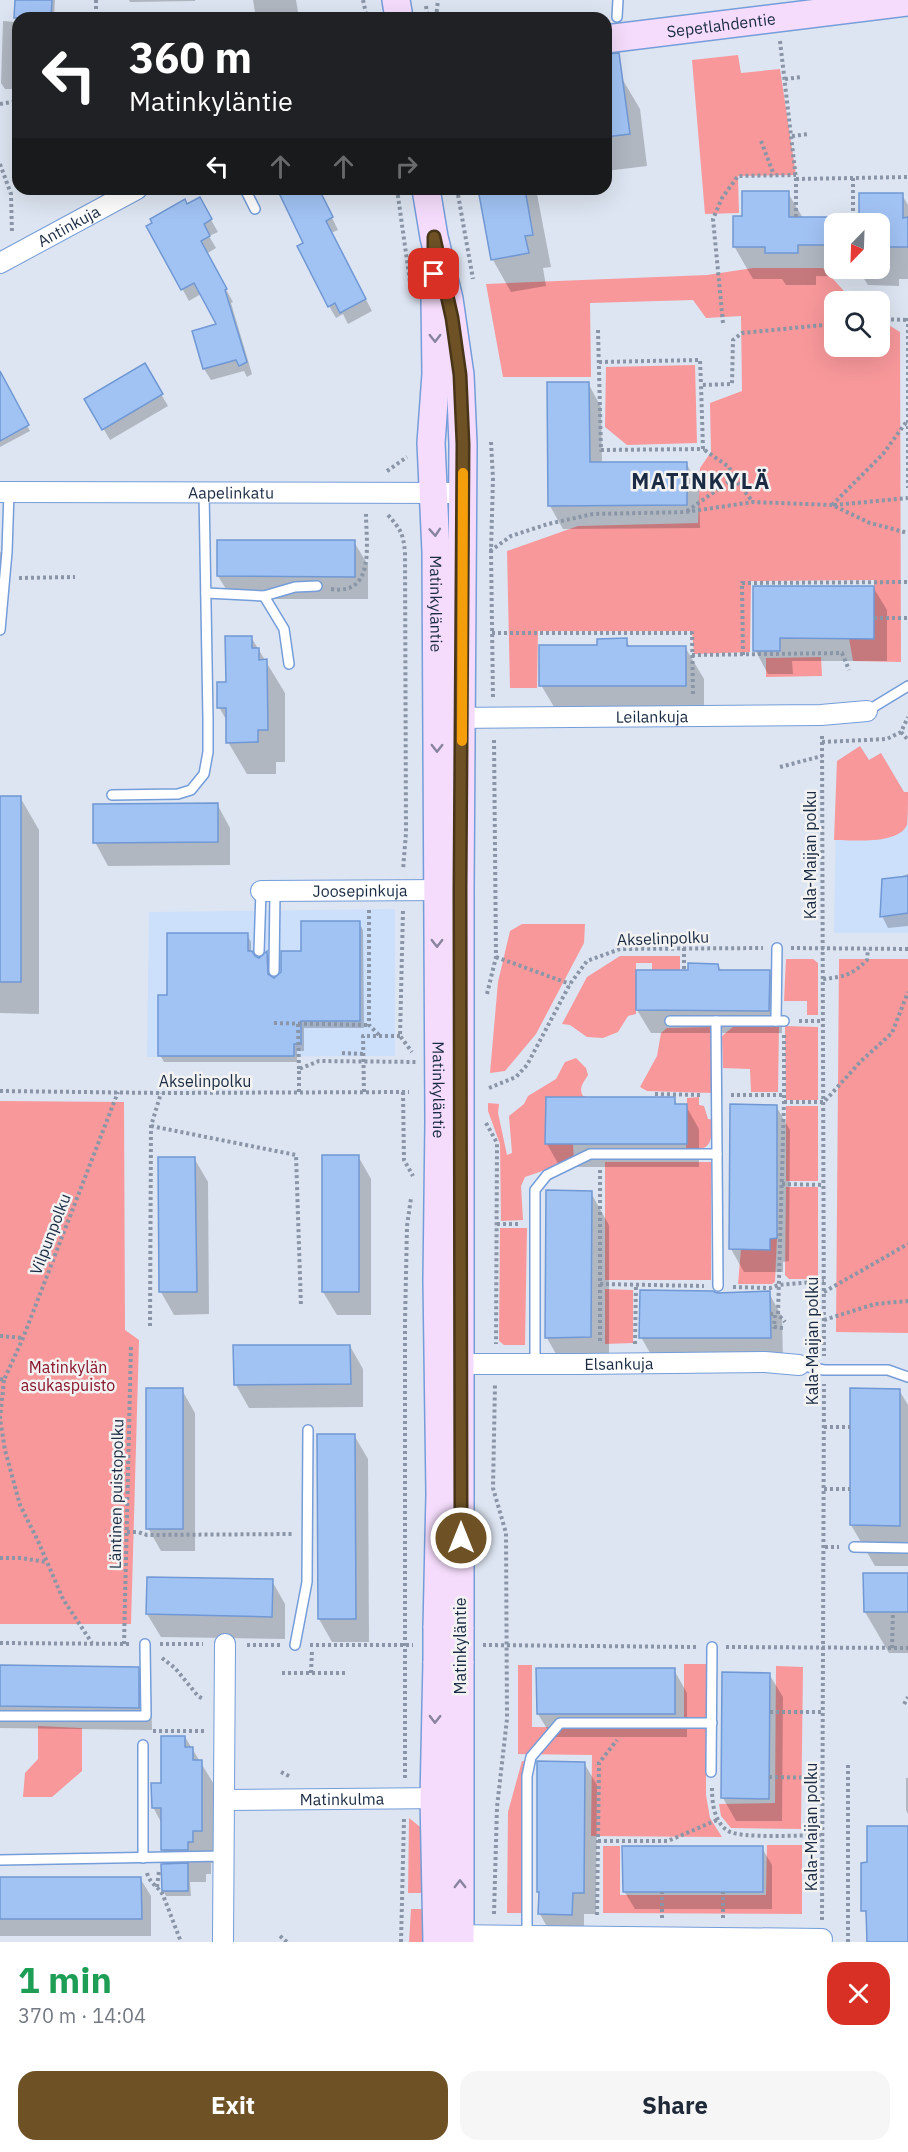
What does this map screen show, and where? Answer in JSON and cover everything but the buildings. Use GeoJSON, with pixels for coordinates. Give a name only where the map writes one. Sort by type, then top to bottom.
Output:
{"type":"FeatureCollection","features":[{"type":"Feature","properties":{"kind":"main road","name":"Sepetlahdentie"},"geometry":{"type":"LineString","coordinates":[[612,28],[908,2]]}},
{"type":"Feature","properties":{"kind":"main road","name":"Matinkyläntie"},"geometry":{"type":"LineString","coordinates":[[427,195],[434,237],[449,299],[460,375],[463,493],[450,718],[449,890],[437,1280],[450,1364],[440,1494],[455,1645],[447,1798],[449,1939]]}},
{"type":"Feature","properties":{"kind":"main road","name":"Matinkyläntie"},"geometry":{"type":"LineString","coordinates":[[434,237],[436,374],[431,443],[432,492],[450,718]]}},
{"type":"Feature","properties":{"kind":"street","name":"Antinkuja"},"geometry":{"type":"LineString","coordinates":[[6,260],[126,195]]}},
{"type":"Feature","properties":{"kind":"street","name":"Aapelinkatu"},"geometry":{"type":"LineString","coordinates":[[4,492],[463,493]]}},
{"type":"Feature","properties":{"kind":"street","name":"Leilankuja"},"geometry":{"type":"LineString","coordinates":[[450,718],[821,715],[867,711]]}},
{"type":"Feature","properties":{"kind":"street","name":"Joosepinkuja"},"geometry":{"type":"LineString","coordinates":[[270,896],[449,890]]}},
{"type":"Feature","properties":{"kind":"street","name":"Elsankuja"},"geometry":{"type":"LineString","coordinates":[[450,1364],[765,1362],[799,1365]]}},
{"type":"Feature","properties":{"kind":"street"},"geometry":{"type":"LineString","coordinates":[[223,1942],[225,1644]]}},
{"type":"Feature","properties":{"kind":"street","name":"Matinkulma"},"geometry":{"type":"LineString","coordinates":[[224,1800],[447,1798]]}},
{"type":"Feature","properties":{"kind":"street"},"geometry":{"type":"LineString","coordinates":[[449,1939],[494,1936],[822,1939]]}},
{"type":"Feature","properties":{"kind":"lane"},"geometry":{"type":"LineString","coordinates":[[612,28],[618,0]]}},
{"type":"Feature","properties":{"kind":"lane"},"geometry":{"type":"LineString","coordinates":[[248,195],[255,209]]}},
{"type":"Feature","properties":{"kind":"lane"},"geometry":{"type":"LineString","coordinates":[[0,630],[5,579],[4,492]]}},
{"type":"Feature","properties":{"kind":"lane"},"geometry":{"type":"LineString","coordinates":[[112,795],[178,794],[191,790],[204,774],[208,752],[204,492]]}},
{"type":"Feature","properties":{"kind":"lane"},"geometry":{"type":"LineString","coordinates":[[206,593],[264,596],[295,587],[317,586]]}},
{"type":"Feature","properties":{"kind":"lane"},"geometry":{"type":"LineString","coordinates":[[264,596],[284,629],[289,664]]}},
{"type":"Feature","properties":{"kind":"lane"},"geometry":{"type":"LineString","coordinates":[[867,711],[908,686]]}},
{"type":"Feature","properties":{"kind":"lane"},"geometry":{"type":"LineString","coordinates":[[260,951],[270,896]]}},
{"type":"Feature","properties":{"kind":"lane"},"geometry":{"type":"LineString","coordinates":[[270,896],[274,970]]}},
{"type":"Feature","properties":{"kind":"lane"},"geometry":{"type":"LineString","coordinates":[[670,1021],[780,1021],[777,948]]}},
{"type":"Feature","properties":{"kind":"lane"},"geometry":{"type":"LineString","coordinates":[[716,1021],[717,1286]]}},
{"type":"Feature","properties":{"kind":"lane"},"geometry":{"type":"LineString","coordinates":[[535,1364],[535,1190],[547,1175],[590,1154],[717,1154]]}},
{"type":"Feature","properties":{"kind":"lane"},"geometry":{"type":"LineString","coordinates":[[799,1365],[824,1370],[888,1370],[908,1377]]}},
{"type":"Feature","properties":{"kind":"lane"},"geometry":{"type":"LineString","coordinates":[[294,1645],[308,1582],[308,1430]]}},
{"type":"Feature","properties":{"kind":"lane"},"geometry":{"type":"LineString","coordinates":[[854,1547],[908,1548]]}},
{"type":"Feature","properties":{"kind":"lane"},"geometry":{"type":"LineString","coordinates":[[0,1716],[146,1716],[145,1644]]}},
{"type":"Feature","properties":{"kind":"lane"},"geometry":{"type":"LineString","coordinates":[[711,1772],[712,1647]]}},
{"type":"Feature","properties":{"kind":"lane"},"geometry":{"type":"LineString","coordinates":[[527,1936],[526,1776],[531,1757],[560,1723],[712,1723]]}},
{"type":"Feature","properties":{"kind":"lane"},"geometry":{"type":"LineString","coordinates":[[143,1745],[143,1858]]}},
{"type":"Feature","properties":{"kind":"lane"},"geometry":{"type":"LineString","coordinates":[[0,1860],[224,1856]]}},
{"type":"Feature","properties":{"kind":"path"},"geometry":{"type":"LineString","coordinates":[[426,6],[427,12]]}},
{"type":"Feature","properties":{"kind":"path"},"geometry":{"type":"LineString","coordinates":[[779,32],[796,177],[796,217]]}},
{"type":"Feature","properties":{"kind":"path"},"geometry":{"type":"LineString","coordinates":[[785,79],[802,77]]}},
{"type":"Feature","properties":{"kind":"path"},"geometry":{"type":"LineString","coordinates":[[792,136],[809,134]]}},
{"type":"Feature","properties":{"kind":"path"},"geometry":{"type":"LineString","coordinates":[[761,141],[774,175]]}},
{"type":"Feature","properties":{"kind":"path"},"geometry":{"type":"LineString","coordinates":[[0,164],[11,194],[6,260]]}},
{"type":"Feature","properties":{"kind":"path"},"geometry":{"type":"LineString","coordinates":[[723,323],[713,219],[722,198],[738,176],[908,177]]}},
{"type":"Feature","properties":{"kind":"path"},"geometry":{"type":"LineString","coordinates":[[853,178],[853,213]]}},
{"type":"Feature","properties":{"kind":"path"},"geometry":{"type":"LineString","coordinates":[[398,195],[412,296]]}},
{"type":"Feature","properties":{"kind":"path"},"geometry":{"type":"LineString","coordinates":[[458,195],[474,290]]}},
{"type":"Feature","properties":{"kind":"path"},"geometry":{"type":"LineString","coordinates":[[890,319],[908,319],[908,488]]}},
{"type":"Feature","properties":{"kind":"path"},"geometry":{"type":"LineString","coordinates":[[701,385],[732,384],[733,340],[742,333],[824,325]]}},
{"type":"Feature","properties":{"kind":"path"},"geometry":{"type":"LineString","coordinates":[[598,330],[602,450],[703,449],[729,467],[734,478],[753,502]]}},
{"type":"Feature","properties":{"kind":"path"},"geometry":{"type":"LineString","coordinates":[[599,362],[700,360],[703,449]]}},
{"type":"Feature","properties":{"kind":"path"},"geometry":{"type":"LineString","coordinates":[[832,505],[883,454],[908,420]]}},
{"type":"Feature","properties":{"kind":"path"},"geometry":{"type":"LineString","coordinates":[[486,995],[496,957],[491,551],[493,479],[490,433]]}},
{"type":"Feature","properties":{"kind":"path"},"geometry":{"type":"LineString","coordinates":[[411,453],[387,470],[387,492],[388,516],[398,524],[403,536],[405,552],[406,832],[400,1036],[419,1062],[419,1072]]}},
{"type":"Feature","properties":{"kind":"path"},"geometry":{"type":"LineString","coordinates":[[686,512],[734,478]]}},
{"type":"Feature","properties":{"kind":"path"},"geometry":{"type":"LineString","coordinates":[[491,551],[511,536],[548,524],[592,514],[686,512],[753,502],[832,505],[908,498]]}},
{"type":"Feature","properties":{"kind":"path"},"geometry":{"type":"LineString","coordinates":[[832,505],[870,523],[908,532]]}},
{"type":"Feature","properties":{"kind":"path"},"geometry":{"type":"LineString","coordinates":[[317,586],[349,589],[360,581],[365,568],[366,513]]}},
{"type":"Feature","properties":{"kind":"path"},"geometry":{"type":"LineString","coordinates":[[5,579],[75,576]]}},
{"type":"Feature","properties":{"kind":"path"},"geometry":{"type":"LineString","coordinates":[[743,655],[742,583],[908,582]]}},
{"type":"Feature","properties":{"kind":"path"},"geometry":{"type":"LineString","coordinates":[[874,618],[908,618]]}},
{"type":"Feature","properties":{"kind":"path"},"geometry":{"type":"LineString","coordinates":[[492,633],[692,633],[693,705]]}},
{"type":"Feature","properties":{"kind":"path"},"geometry":{"type":"LineString","coordinates":[[692,655],[842,653],[849,670]]}},
{"type":"Feature","properties":{"kind":"path","name":"Kala-Maijan polku"},"geometry":{"type":"LineString","coordinates":[[821,715],[824,1021],[822,1939]]}},
{"type":"Feature","properties":{"kind":"path"},"geometry":{"type":"LineString","coordinates":[[822,742],[887,739],[901,732],[908,717]]}},
{"type":"Feature","properties":{"kind":"path"},"geometry":{"type":"LineString","coordinates":[[901,732],[908,740]]}},
{"type":"Feature","properties":{"kind":"path"},"geometry":{"type":"LineString","coordinates":[[780,767],[822,756]]}},
{"type":"Feature","properties":{"kind":"path"},"geometry":{"type":"LineString","coordinates":[[489,883],[495,879]]}},
{"type":"Feature","properties":{"kind":"path"},"geometry":{"type":"LineString","coordinates":[[369,907],[369,1025]]}},
{"type":"Feature","properties":{"kind":"path"},"geometry":{"type":"LineString","coordinates":[[684,948],[684,970]]}},
{"type":"Feature","properties":{"kind":"path","name":"Akselinpolku"},"geometry":{"type":"LineString","coordinates":[[489,1088],[516,1077],[527,1065],[570,984],[587,961],[620,949],[908,949]]}},
{"type":"Feature","properties":{"kind":"path"},"geometry":{"type":"LineString","coordinates":[[823,979],[854,973],[867,960],[868,949]]}},
{"type":"Feature","properties":{"kind":"path"},"geometry":{"type":"LineString","coordinates":[[496,957],[570,984]]}},
{"type":"Feature","properties":{"kind":"path"},"geometry":{"type":"LineString","coordinates":[[784,1102],[824,1102],[861,1061],[892,1033],[907,1003],[908,992]]}},
{"type":"Feature","properties":{"kind":"path"},"geometry":{"type":"LineString","coordinates":[[785,1322],[778,1314],[784,1102],[780,1021],[824,1021]]}},
{"type":"Feature","properties":{"kind":"path"},"geometry":{"type":"LineString","coordinates":[[274,1023],[369,1025],[380,1036]]}},
{"type":"Feature","properties":{"kind":"path"},"geometry":{"type":"LineString","coordinates":[[298,1024],[299,1092]]}},
{"type":"Feature","properties":{"kind":"path"},"geometry":{"type":"LineString","coordinates":[[364,1092],[363,1036],[400,1036]]}},
{"type":"Feature","properties":{"kind":"path"},"geometry":{"type":"LineString","coordinates":[[342,1053],[363,1054]]}},
{"type":"Feature","properties":{"kind":"path"},"geometry":{"type":"LineString","coordinates":[[299,1069],[319,1061],[419,1062]]}},
{"type":"Feature","properties":{"kind":"path","name":"Akselinpolku"},"geometry":{"type":"LineString","coordinates":[[0,1091],[409,1092]]}},
{"type":"Feature","properties":{"kind":"path","name":"Vilpunpolku"},"geometry":{"type":"LineString","coordinates":[[92,1643],[63,1599],[20,1505],[5,1450],[0,1419],[2,1380],[23,1338],[118,1092]]}},
{"type":"Feature","properties":{"kind":"path"},"geometry":{"type":"LineString","coordinates":[[403,1092],[404,1160],[413,1177]]}},
{"type":"Feature","properties":{"kind":"path"},"geometry":{"type":"LineString","coordinates":[[150,1326],[151,1126],[161,1093]]}},
{"type":"Feature","properties":{"kind":"path"},"geometry":{"type":"LineString","coordinates":[[484,1121],[497,1143],[493,1488],[507,1533],[507,1719],[497,1807],[494,1936]]}},
{"type":"Feature","properties":{"kind":"path"},"geometry":{"type":"LineString","coordinates":[[151,1126],[296,1155],[301,1307]]}},
{"type":"Feature","properties":{"kind":"path"},"geometry":{"type":"LineString","coordinates":[[600,1154],[600,1364]]}},
{"type":"Feature","properties":{"kind":"path"},"geometry":{"type":"LineString","coordinates":[[412,1186],[414,1166]]}},
{"type":"Feature","properties":{"kind":"path"},"geometry":{"type":"LineString","coordinates":[[782,1184],[824,1185]]}},
{"type":"Feature","properties":{"kind":"path"},"geometry":{"type":"LineString","coordinates":[[401,1942],[405,1799],[405,1333],[407,1226],[411,1196]]}},
{"type":"Feature","properties":{"kind":"path"},"geometry":{"type":"LineString","coordinates":[[497,1224],[535,1224]]}},
{"type":"Feature","properties":{"kind":"path"},"geometry":{"type":"LineString","coordinates":[[824,1292],[908,1245]]}},
{"type":"Feature","properties":{"kind":"path"},"geometry":{"type":"LineString","coordinates":[[635,1364],[636,1284]]}},
{"type":"Feature","properties":{"kind":"path"},"geometry":{"type":"LineString","coordinates":[[824,1320],[875,1304],[908,1301]]}},
{"type":"Feature","properties":{"kind":"path"},"geometry":{"type":"LineString","coordinates":[[771,1314],[775,1314],[774,1327],[783,1328]]}},
{"type":"Feature","properties":{"kind":"path"},"geometry":{"type":"LineString","coordinates":[[0,1336],[23,1338]]}},
{"type":"Feature","properties":{"kind":"path","name":"Läntinen puistopolku"},"geometry":{"type":"LineString","coordinates":[[124,1644],[131,1345]]}},
{"type":"Feature","properties":{"kind":"path"},"geometry":{"type":"LineString","coordinates":[[824,1427],[850,1427]]}},
{"type":"Feature","properties":{"kind":"path"},"geometry":{"type":"LineString","coordinates":[[824,1489],[850,1489]]}},
{"type":"Feature","properties":{"kind":"path"},"geometry":{"type":"LineString","coordinates":[[127,1532],[147,1535],[308,1534]]}},
{"type":"Feature","properties":{"kind":"path"},"geometry":{"type":"LineString","coordinates":[[0,1558],[21,1558],[46,1562]]}},
{"type":"Feature","properties":{"kind":"path"},"geometry":{"type":"LineString","coordinates":[[892,1648],[893,1612]]}},
{"type":"Feature","properties":{"kind":"path"},"geometry":{"type":"LineString","coordinates":[[145,1644],[175,1668],[198,1696],[204,1699]]}},
{"type":"Feature","properties":{"kind":"path"},"geometry":{"type":"LineString","coordinates":[[455,1645],[507,1646]]}},
{"type":"Feature","properties":{"kind":"path"},"geometry":{"type":"LineString","coordinates":[[311,1673],[312,1657]]}},
{"type":"Feature","properties":{"kind":"path"},"geometry":{"type":"LineString","coordinates":[[282,1673],[348,1673]]}},
{"type":"Feature","properties":{"kind":"path"},"geometry":{"type":"LineString","coordinates":[[904,1704],[908,1697]]}},
{"type":"Feature","properties":{"kind":"path"},"geometry":{"type":"LineString","coordinates":[[770,1712],[824,1712]]}},
{"type":"Feature","properties":{"kind":"path"},"geometry":{"type":"LineString","coordinates":[[146,1716],[153,1731],[204,1731]]}},
{"type":"Feature","properties":{"kind":"path"},"geometry":{"type":"LineString","coordinates":[[597,1936],[598,1763],[631,1723]]}},
{"type":"Feature","properties":{"kind":"path"},"geometry":{"type":"LineString","coordinates":[[848,1765],[848,1942]]}},
{"type":"Feature","properties":{"kind":"path"},"geometry":{"type":"LineString","coordinates":[[711,1772],[712,1799],[717,1820],[729,1832],[748,1835],[823,1835]]}},
{"type":"Feature","properties":{"kind":"path"},"geometry":{"type":"LineString","coordinates":[[769,1778],[823,1778]]}},
{"type":"Feature","properties":{"kind":"path"},"geometry":{"type":"LineString","coordinates":[[598,1841],[668,1841],[717,1820]]}},
{"type":"Feature","properties":{"kind":"path"},"geometry":{"type":"LineString","coordinates":[[143,1858],[150,1883],[164,1895],[181,1942]]}},
{"type":"Feature","properties":{"kind":"path"},"geometry":{"type":"LineString","coordinates":[[280,1936],[287,1942]]}},
{"type":"Feature","properties":{"kind":"shaded area"},"geometry":{"type":"Polygon","coordinates":[[[860,746],[869,760],[881,753],[904,792],[908,792],[908,933],[834,933],[837,761],[860,746]]]}},
{"type":"Feature","properties":{"kind":"shaded area"},"geometry":{"type":"Polygon","coordinates":[[[395,909],[395,1056],[147,1057],[149,912],[395,909]]]}},
{"type":"Feature","properties":{"kind":"green space"},"geometry":{"type":"Polygon","coordinates":[[[738,55],[741,73],[780,69],[796,175],[738,176],[739,213],[705,214],[692,60],[738,55]]]}},
{"type":"Feature","properties":{"kind":"green space"},"geometry":{"type":"Polygon","coordinates":[[[753,268],[823,268],[824,279],[833,279],[844,291],[824,291],[824,357],[890,357],[890,326],[900,332],[901,662],[853,661],[849,638],[874,638],[874,580],[751,581],[750,652],[694,654],[692,631],[538,631],[537,688],[510,688],[507,551],[578,526],[698,523],[700,468],[711,452],[710,403],[742,391],[741,316],[706,318],[693,300],[590,303],[591,377],[503,377],[486,284],[707,275],[753,268]]]}},
{"type":"Feature","properties":{"kind":"green space"},"geometry":{"type":"Polygon","coordinates":[[[695,365],[697,443],[627,445],[605,427],[606,367],[695,365]]]}},
{"type":"Feature","properties":{"kind":"green space"},"geometry":{"type":"Polygon","coordinates":[[[821,657],[822,676],[766,677],[766,658],[821,657]]]}},
{"type":"Feature","properties":{"kind":"green space"},"geometry":{"type":"Polygon","coordinates":[[[860,746],[869,760],[881,753],[904,792],[908,792],[907,825],[902,831],[885,839],[834,840],[837,761],[860,746]]]}},
{"type":"Feature","properties":{"kind":"green space"},"geometry":{"type":"Polygon","coordinates":[[[522,924],[585,924],[584,943],[536,1034],[505,1071],[490,1073],[498,982],[510,931],[522,924]]]}},
{"type":"Feature","properties":{"kind":"green space"},"geometry":{"type":"Polygon","coordinates":[[[620,956],[680,956],[680,970],[652,970],[652,963],[636,963],[636,1014],[628,1016],[618,1032],[603,1038],[587,1037],[570,1025],[562,1024],[587,977],[620,956]]]}},
{"type":"Feature","properties":{"kind":"green space"},"geometry":{"type":"Polygon","coordinates":[[[786,959],[813,959],[818,963],[818,1015],[807,1015],[807,1001],[784,1001],[786,959]]]}},
{"type":"Feature","properties":{"kind":"green space"},"geometry":{"type":"Polygon","coordinates":[[[839,959],[908,959],[908,1333],[836,1332],[839,959]]]}},
{"type":"Feature","properties":{"kind":"green space"},"geometry":{"type":"Polygon","coordinates":[[[779,1025],[778,1092],[751,1092],[750,1069],[723,1068],[722,1036],[734,1026],[779,1025]]]}},
{"type":"Feature","properties":{"kind":"green space"},"geometry":{"type":"Polygon","coordinates":[[[785,1026],[818,1027],[818,1100],[786,1100],[785,1026]]]}},
{"type":"Feature","properties":{"kind":"green space"},"geometry":{"type":"Polygon","coordinates":[[[713,1027],[712,1093],[647,1091],[640,1087],[657,1056],[661,1033],[667,1028],[713,1027]]]}},
{"type":"Feature","properties":{"kind":"green space"},"geometry":{"type":"Polygon","coordinates":[[[576,1058],[586,1068],[588,1075],[582,1085],[583,1096],[591,1098],[545,1105],[545,1144],[573,1144],[574,1160],[525,1177],[521,1186],[523,1220],[501,1221],[500,1144],[488,1111],[488,1103],[499,1104],[498,1113],[507,1155],[512,1153],[509,1116],[524,1104],[528,1096],[556,1079],[565,1062],[576,1058]]]}},
{"type":"Feature","properties":{"kind":"green space"},"geometry":{"type":"Polygon","coordinates":[[[699,1097],[699,1105],[704,1106],[708,1119],[714,1120],[710,1140],[706,1147],[686,1150],[687,1098],[699,1097]]]}},
{"type":"Feature","properties":{"kind":"green space","name":"Matinkylän asukaspuisto"},"geometry":{"type":"Polygon","coordinates":[[[0,1101],[124,1102],[125,1330],[139,1340],[131,1624],[0,1624],[0,1101]]]}},
{"type":"Feature","properties":{"kind":"green space"},"geometry":{"type":"Polygon","coordinates":[[[786,1106],[818,1106],[818,1181],[786,1181],[786,1106]]]}},
{"type":"Feature","properties":{"kind":"green space"},"geometry":{"type":"Polygon","coordinates":[[[605,1162],[711,1162],[711,1280],[605,1280],[605,1162]]]}},
{"type":"Feature","properties":{"kind":"green space"},"geometry":{"type":"Polygon","coordinates":[[[786,1187],[818,1187],[818,1279],[789,1279],[785,1275],[786,1187]]]}},
{"type":"Feature","properties":{"kind":"green space"},"geometry":{"type":"Polygon","coordinates":[[[500,1228],[527,1228],[525,1345],[504,1345],[499,1341],[500,1228]]]}},
{"type":"Feature","properties":{"kind":"green space"},"geometry":{"type":"Polygon","coordinates":[[[777,1238],[775,1282],[772,1284],[738,1284],[741,1249],[770,1249],[770,1239],[777,1238]]]}},
{"type":"Feature","properties":{"kind":"green space"},"geometry":{"type":"Polygon","coordinates":[[[605,1289],[633,1290],[633,1343],[605,1344],[605,1289]]]}},
{"type":"Feature","properties":{"kind":"green space"},"geometry":{"type":"Polygon","coordinates":[[[684,1664],[706,1664],[706,1795],[710,1818],[722,1837],[591,1836],[592,1755],[518,1754],[518,1665],[532,1665],[532,1727],[684,1728],[684,1664]]]}},
{"type":"Feature","properties":{"kind":"green space"},"geometry":{"type":"Polygon","coordinates":[[[776,1666],[803,1667],[801,1829],[731,1828],[721,1816],[719,1804],[775,1803],[776,1666]]]}},
{"type":"Feature","properties":{"kind":"green space"},"geometry":{"type":"Polygon","coordinates":[[[38,1726],[82,1728],[82,1771],[52,1797],[23,1797],[25,1773],[38,1759],[38,1726]]]}},
{"type":"Feature","properties":{"kind":"green space"},"geometry":{"type":"Polygon","coordinates":[[[522,1761],[527,1761],[524,1913],[507,1913],[508,1812],[522,1761]]]}},
{"type":"Feature","properties":{"kind":"green space"},"geometry":{"type":"Polygon","coordinates":[[[409,1818],[425,1834],[429,1893],[408,1893],[409,1818]]]}},
{"type":"Feature","properties":{"kind":"green space"},"geometry":{"type":"Polygon","coordinates":[[[767,1845],[802,1845],[802,1914],[603,1913],[603,1846],[620,1846],[620,1895],[766,1895],[767,1845]]]}},
{"type":"Feature","properties":{"kind":"green space"},"geometry":{"type":"Polygon","coordinates":[[[411,1909],[429,1909],[428,1942],[409,1942],[411,1909]]]}},
{"type":"Feature","properties":{"kind":"slow traffic"},"geometry":{"type":"LineString","coordinates":[[462,741],[463,473]]}},
{"type":"Feature","properties":{"kind":"district","name":"MATINKYLÄ"},"geometry":{"type":"Point","coordinates":[701,481]}},
{"type":"Feature","properties":{"kind":"route"},"geometry":{"type":"LineString","coordinates":[[434,274],[434,237],[449,299],[460,375],[463,444],[463,717],[460,890],[461,1538]]}}]}
